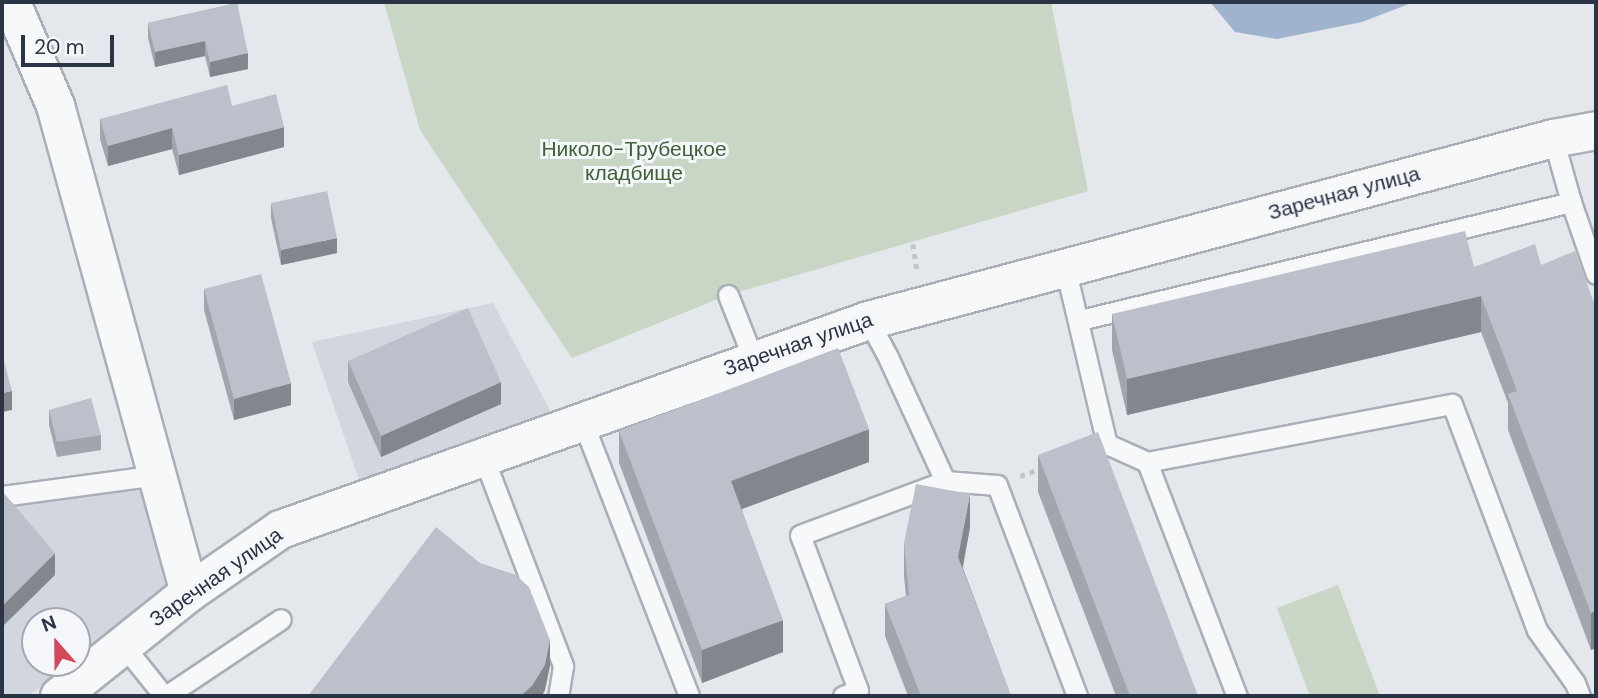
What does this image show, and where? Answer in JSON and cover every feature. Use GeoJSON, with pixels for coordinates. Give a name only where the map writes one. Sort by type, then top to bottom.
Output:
{"type":"FeatureCollection","features":[{"type":"Feature","properties":{"kind":"street"},"geometry":{"type":"LineString","coordinates":[[11,2],[55,105],[189,592]]}},
{"type":"Feature","properties":{"kind":"street","name":"Заречная улица"},"geometry":{"type":"LineString","coordinates":[[59,696],[189,592],[280,528],[753,358],[868,320],[1553,138],[1596,130]]}},
{"type":"Feature","properties":{"kind":"lane"},"geometry":{"type":"LineString","coordinates":[[1553,138],[1571,202],[1596,274]]}},
{"type":"Feature","properties":{"kind":"lane"},"geometry":{"type":"LineString","coordinates":[[1080,320],[1571,202]]}},
{"type":"Feature","properties":{"kind":"lane"},"geometry":{"type":"LineString","coordinates":[[1065,267],[1080,320],[1107,444],[1147,462],[1452,404],[1536,630],[1575,683],[1580,696]]}},
{"type":"Feature","properties":{"kind":"lane"},"geometry":{"type":"LineString","coordinates":[[728,295],[753,358]]}},
{"type":"Feature","properties":{"kind":"lane"},"geometry":{"type":"LineString","coordinates":[[868,320],[888,356],[945,481]]}},
{"type":"Feature","properties":{"kind":"lane"},"geometry":{"type":"LineString","coordinates":[[582,420],[689,696]]}},
{"type":"Feature","properties":{"kind":"lane"},"geometry":{"type":"LineString","coordinates":[[483,456],[563,666],[558,696]]}},
{"type":"Feature","properties":{"kind":"lane"},"geometry":{"type":"LineString","coordinates":[[1147,462],[1237,696]]}},
{"type":"Feature","properties":{"kind":"lane"},"geometry":{"type":"LineString","coordinates":[[2,496],[157,475]]}},
{"type":"Feature","properties":{"kind":"lane"},"geometry":{"type":"LineString","coordinates":[[843,696],[858,691],[800,535],[945,481],[997,485],[1077,696]]}},
{"type":"Feature","properties":{"kind":"lane"},"geometry":{"type":"LineString","coordinates":[[123,645],[165,696],[281,619]]}},
{"type":"Feature","properties":{"kind":"path"},"geometry":{"type":"LineString","coordinates":[[997,485],[1046,467]]}},
{"type":"Feature","properties":{"kind":"shaded area"},"geometry":{"type":"Polygon","coordinates":[[[493,303],[552,414],[360,483],[312,342],[493,303]]]}},
{"type":"Feature","properties":{"kind":"shaded area"},"geometry":{"type":"Polygon","coordinates":[[[147,489],[172,583],[91,648],[91,607],[21,607],[21,677],[53,677],[28,696],[2,696],[2,508],[147,489]]]}},
{"type":"Feature","properties":{"kind":"green space","name":"Николо-Трубецкое кладбище"},"geometry":{"type":"Polygon","coordinates":[[[384,2],[1051,2],[1088,191],[728,295],[572,358],[420,130],[384,2]]]}},
{"type":"Feature","properties":{"kind":"green space"},"geometry":{"type":"Polygon","coordinates":[[[1338,585],[1380,696],[1310,696],[1277,608],[1338,585]]]}},
{"type":"Feature","properties":{"kind":"water"},"geometry":{"type":"Polygon","coordinates":[[[1210,2],[1414,2],[1362,22],[1277,39],[1235,32],[1210,2]]]}},
{"type":"Feature","properties":{"kind":"building"},"geometry":{"type":"Polygon","coordinates":[[[237,3],[248,53],[210,62],[205,41],[155,52],[148,23],[237,3]]]}},
{"type":"Feature","properties":{"kind":"building"},"geometry":{"type":"Polygon","coordinates":[[[227,85],[232,106],[276,94],[284,127],[179,155],[172,128],[108,146],[100,119],[227,85]]]}},
{"type":"Feature","properties":{"kind":"building"},"geometry":{"type":"Polygon","coordinates":[[[327,191],[337,238],[281,250],[271,203],[327,191]]]}},
{"type":"Feature","properties":{"kind":"building"},"geometry":{"type":"Polygon","coordinates":[[[1465,231],[1474,267],[1535,244],[1541,265],[1575,251],[1596,308],[1596,611],[1591,613],[1508,394],[1517,391],[1481,296],[1127,379],[1112,314],[1465,231]]]}},
{"type":"Feature","properties":{"kind":"building"},"geometry":{"type":"Polygon","coordinates":[[[261,274],[291,383],[234,399],[204,289],[261,274]]]}},
{"type":"Feature","properties":{"kind":"building"},"geometry":{"type":"Polygon","coordinates":[[[468,308],[501,382],[381,436],[348,361],[468,308]]]}},
{"type":"Feature","properties":{"kind":"building"},"geometry":{"type":"Polygon","coordinates":[[[838,348],[869,429],[731,481],[783,620],[702,650],[619,431],[838,348]]]}},
{"type":"Feature","properties":{"kind":"building"},"geometry":{"type":"Polygon","coordinates":[[[2,354],[12,391],[2,393],[2,354]]]}},
{"type":"Feature","properties":{"kind":"building"},"geometry":{"type":"Polygon","coordinates":[[[91,398],[101,435],[57,442],[49,410],[91,398]]]}},
{"type":"Feature","properties":{"kind":"building"},"geometry":{"type":"Polygon","coordinates":[[[1098,432],[1198,696],[1130,696],[1038,455],[1098,432]]]}},
{"type":"Feature","properties":{"kind":"building"},"geometry":{"type":"Polygon","coordinates":[[[916,484],[970,494],[958,557],[1011,696],[921,696],[885,604],[909,595],[904,543],[916,484]]]}},
{"type":"Feature","properties":{"kind":"building"},"geometry":{"type":"Polygon","coordinates":[[[4,493],[55,553],[2,606],[2,494],[4,493]]]}},
{"type":"Feature","properties":{"kind":"building"},"geometry":{"type":"Polygon","coordinates":[[[436,527],[480,563],[516,575],[529,587],[550,640],[545,665],[532,686],[520,696],[308,696],[436,527]]]}}]}
